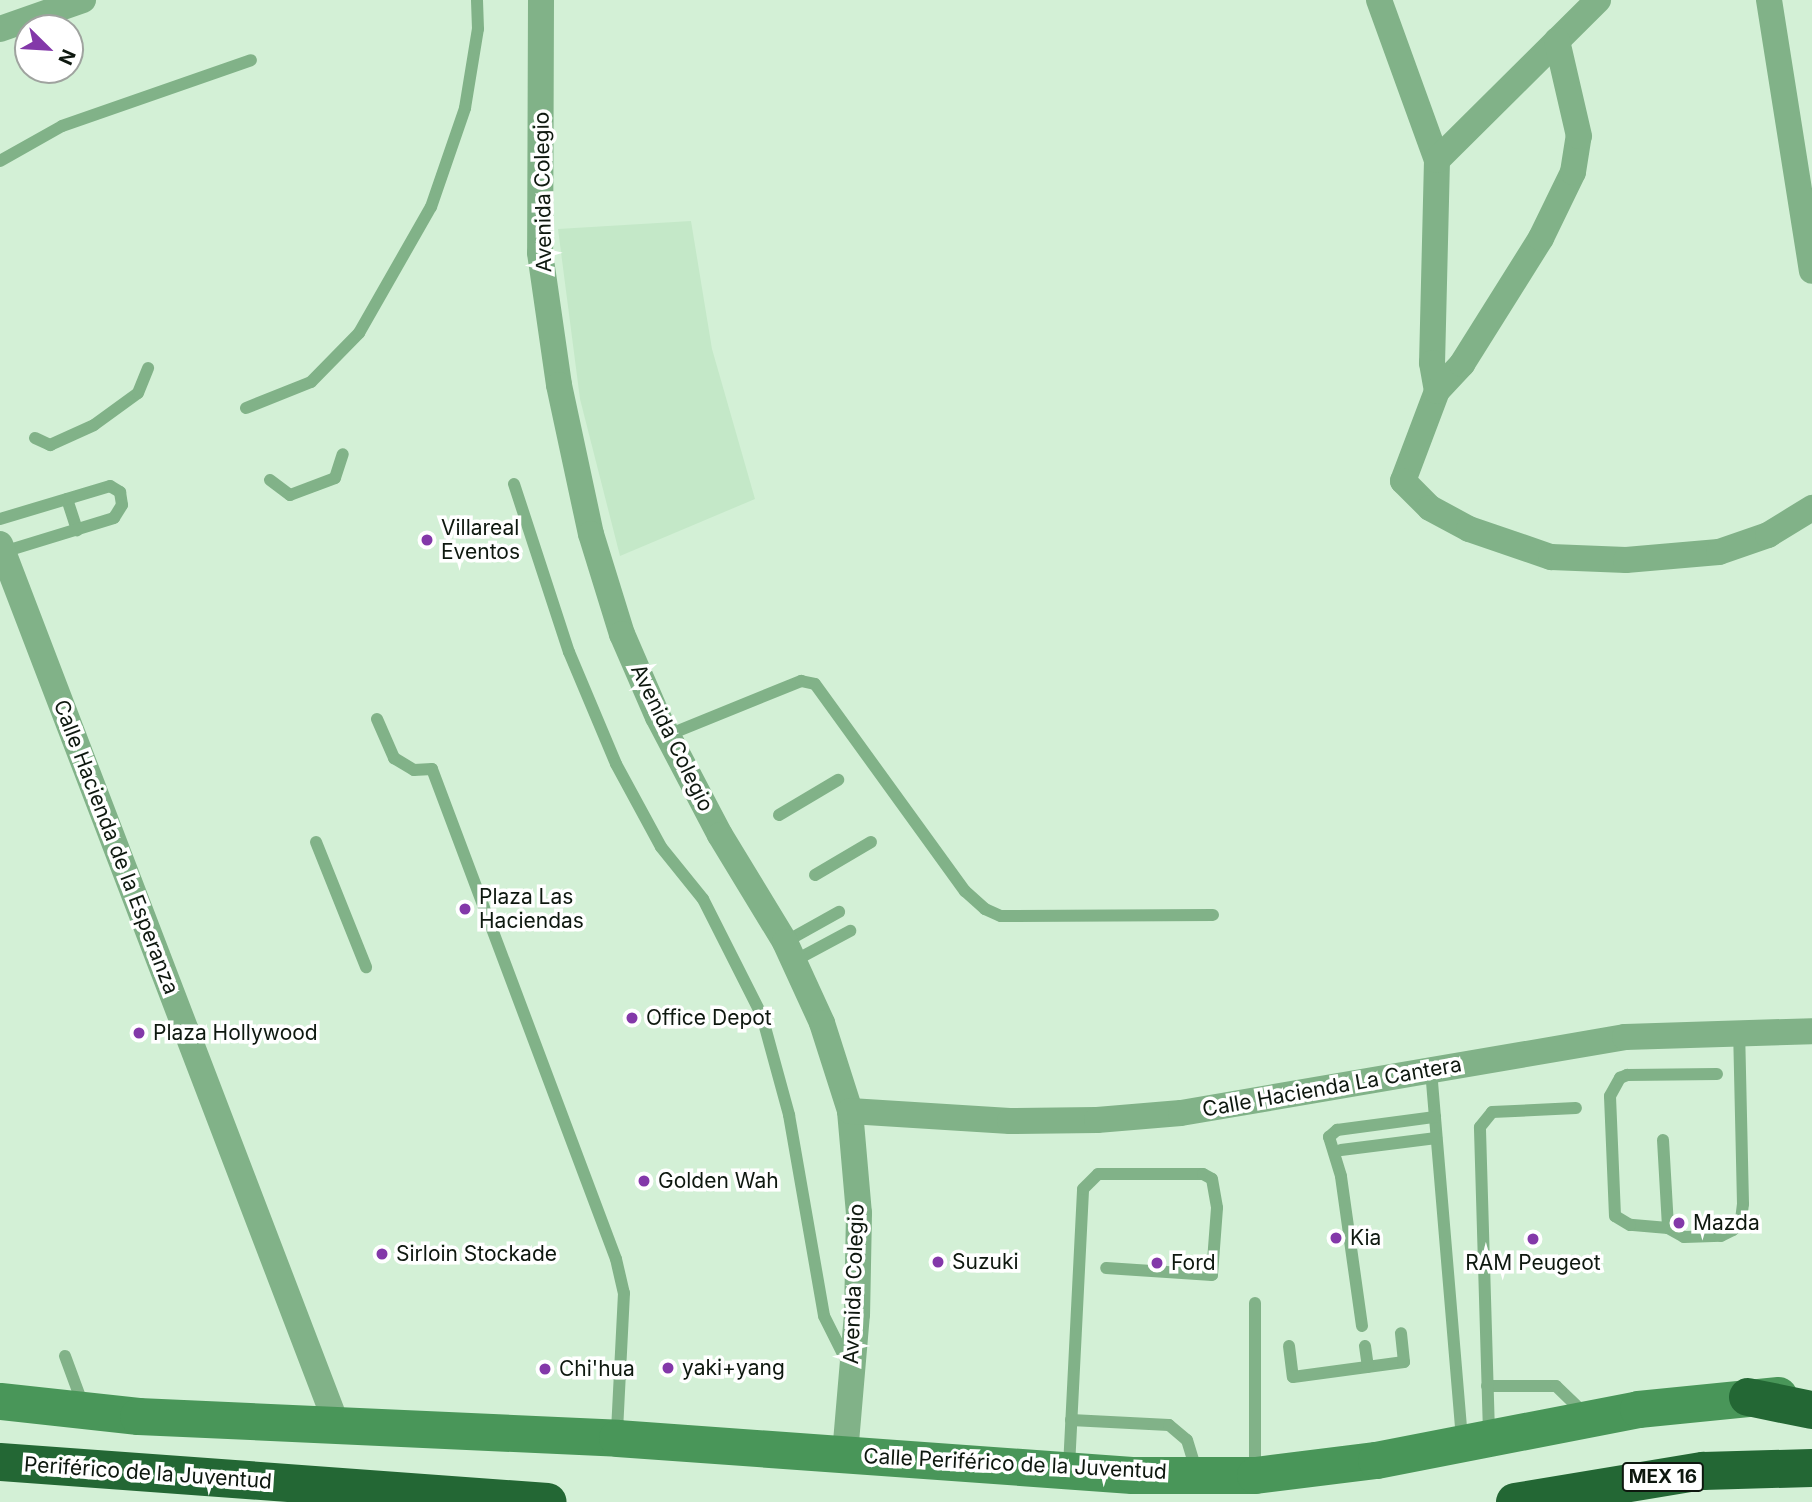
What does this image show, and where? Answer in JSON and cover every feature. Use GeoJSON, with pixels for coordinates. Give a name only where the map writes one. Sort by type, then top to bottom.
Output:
{"type":"FeatureCollection","features":[{"type":"Feature","properties":{"kind":"highway"},"geometry":{"type":"LineString","coordinates":[[1748,1397],[1812,1410]]}},
{"type":"Feature","properties":{"kind":"highway","name":"Periférico de la Juventud"},"geometry":{"type":"LineString","coordinates":[[0,1462],[548,1502]]}},
{"type":"Feature","properties":{"kind":"highway","name":"MEX 16"},"geometry":{"type":"LineString","coordinates":[[1515,1502],[1703,1471],[1812,1468]]}},
{"type":"Feature","properties":{"kind":"main road","name":"Calle Periférico de la Juventud"},"geometry":{"type":"LineString","coordinates":[[0,1401],[85,1410],[617,1438],[1132,1475],[1255,1475],[1376,1460],[1588,1418],[1748,1397],[1812,1393]]}},
{"type":"Feature","properties":{"kind":"street"},"geometry":{"type":"LineString","coordinates":[[0,29],[83,0]]}},
{"type":"Feature","properties":{"kind":"street","name":"Avenida Colegio"},"geometry":{"type":"LineString","coordinates":[[541,0],[540,253],[559,385],[592,534],[622,634],[668,735],[720,835],[789,951],[822,1023],[850,1111],[859,1213],[852,1371],[845,1454]]}},
{"type":"Feature","properties":{"kind":"street"},"geometry":{"type":"LineString","coordinates":[[1379,0],[1437,160],[1432,363],[1437,391]]}},
{"type":"Feature","properties":{"kind":"street"},"geometry":{"type":"LineString","coordinates":[[1437,160],[1598,0]]}},
{"type":"Feature","properties":{"kind":"street"},"geometry":{"type":"LineString","coordinates":[[1769,0],[1812,271]]}},
{"type":"Feature","properties":{"kind":"street"},"geometry":{"type":"LineString","coordinates":[[1557,41],[1579,136],[1573,172],[1534,250],[1462,364],[1437,391],[1403,481],[1430,508],[1508,544],[1551,557],[1683,557],[1719,552],[1768,535],[1812,508]]}},
{"type":"Feature","properties":{"kind":"street","name":"Calle Hacienda de la Esperanza"},"geometry":{"type":"LineString","coordinates":[[2,548],[338,1425]]}},
{"type":"Feature","properties":{"kind":"street","name":"Calle Hacienda La Cantera"},"geometry":{"type":"LineString","coordinates":[[850,1111],[1010,1121],[1097,1120],[1181,1113],[1625,1037],[1739,1041],[1812,1031]]}},
{"type":"Feature","properties":{"kind":"lane"},"geometry":{"type":"LineString","coordinates":[[246,408],[311,382],[359,333],[425,218],[466,108],[478,30],[477,0]]}},
{"type":"Feature","properties":{"kind":"lane"},"geometry":{"type":"LineString","coordinates":[[0,161],[62,126],[251,60]]}},
{"type":"Feature","properties":{"kind":"lane"},"geometry":{"type":"LineString","coordinates":[[35,438],[50,445],[94,425],[138,393],[148,368]]}},
{"type":"Feature","properties":{"kind":"lane"},"geometry":{"type":"LineString","coordinates":[[270,480],[290,495],[335,478],[343,454]]}},
{"type":"Feature","properties":{"kind":"lane"},"geometry":{"type":"LineString","coordinates":[[514,484],[569,652],[616,764],[661,847],[703,899],[762,1016],[789,1115],[824,1316],[852,1371]]}},
{"type":"Feature","properties":{"kind":"lane"},"geometry":{"type":"LineString","coordinates":[[0,519],[110,486],[120,492],[122,505],[114,518],[2,548]]}},
{"type":"Feature","properties":{"kind":"lane"},"geometry":{"type":"LineString","coordinates":[[67,499],[77,530]]}},
{"type":"Feature","properties":{"kind":"lane"},"geometry":{"type":"LineString","coordinates":[[668,735],[801,681],[815,684],[965,891],[985,909],[1001,916],[1213,915]]}},
{"type":"Feature","properties":{"kind":"lane"},"geometry":{"type":"LineString","coordinates":[[377,719],[394,758],[414,770],[432,769],[616,1259],[624,1293],[617,1438]]}},
{"type":"Feature","properties":{"kind":"lane"},"geometry":{"type":"LineString","coordinates":[[779,815],[838,780]]}},
{"type":"Feature","properties":{"kind":"lane"},"geometry":{"type":"LineString","coordinates":[[316,842],[366,967]]}},
{"type":"Feature","properties":{"kind":"lane"},"geometry":{"type":"LineString","coordinates":[[815,875],[871,842]]}},
{"type":"Feature","properties":{"kind":"lane"},"geometry":{"type":"LineString","coordinates":[[789,951],[839,912]]}},
{"type":"Feature","properties":{"kind":"lane"},"geometry":{"type":"LineString","coordinates":[[789,951],[850,931]]}},
{"type":"Feature","properties":{"kind":"lane"},"geometry":{"type":"LineString","coordinates":[[1717,1074],[1627,1075],[1619,1078],[1610,1096],[1615,1216],[1630,1225],[1668,1228],[1684,1237],[1721,1236],[1741,1220],[1739,1041]]}},
{"type":"Feature","properties":{"kind":"lane"},"geometry":{"type":"LineString","coordinates":[[1431,1070],[1436,1138],[1476,1439]]}},
{"type":"Feature","properties":{"kind":"lane"},"geometry":{"type":"LineString","coordinates":[[1476,1439],[1488,1386],[1480,1127],[1492,1112],[1576,1108]]}},
{"type":"Feature","properties":{"kind":"lane"},"geometry":{"type":"LineString","coordinates":[[1362,1326],[1341,1176],[1328,1142],[1337,1130],[1435,1117]]}},
{"type":"Feature","properties":{"kind":"lane"},"geometry":{"type":"LineString","coordinates":[[1340,1150],[1436,1138]]}},
{"type":"Feature","properties":{"kind":"lane"},"geometry":{"type":"LineString","coordinates":[[1663,1140],[1668,1228]]}},
{"type":"Feature","properties":{"kind":"lane"},"geometry":{"type":"LineString","coordinates":[[1069,1471],[1083,1189],[1098,1174],[1203,1174],[1216,1187],[1212,1275],[1105,1268]]}},
{"type":"Feature","properties":{"kind":"lane"},"geometry":{"type":"LineString","coordinates":[[1255,1303],[1255,1475]]}},
{"type":"Feature","properties":{"kind":"lane"},"geometry":{"type":"LineString","coordinates":[[1289,1346],[1293,1377],[1404,1362],[1401,1333]]}},
{"type":"Feature","properties":{"kind":"lane"},"geometry":{"type":"LineString","coordinates":[[1365,1346],[1368,1367]]}},
{"type":"Feature","properties":{"kind":"lane"},"geometry":{"type":"LineString","coordinates":[[65,1356],[85,1410]]}},
{"type":"Feature","properties":{"kind":"lane"},"geometry":{"type":"LineString","coordinates":[[1488,1386],[1556,1386],[1570,1395],[1588,1418]]}},
{"type":"Feature","properties":{"kind":"lane"},"geometry":{"type":"LineString","coordinates":[[1071,1420],[1169,1425],[1187,1440],[1197,1473]]}},
{"type":"Feature","properties":{"kind":"shaded area"},"geometry":{"type":"Polygon","coordinates":[[[691,221],[712,349],[755,499],[620,556],[580,399],[558,229],[691,221]]]}},
{"type":"Feature","properties":{"kind":"place","name":"Villareal Eventos"},"geometry":{"type":"Point","coordinates":[427,540]}},
{"type":"Feature","properties":{"kind":"place","name":"Plaza Las Haciendas"},"geometry":{"type":"Point","coordinates":[465,909]}},
{"type":"Feature","properties":{"kind":"place","name":"Office Depot"},"geometry":{"type":"Point","coordinates":[632,1018]}},
{"type":"Feature","properties":{"kind":"place","name":"Plaza Hollywood"},"geometry":{"type":"Point","coordinates":[139,1033]}},
{"type":"Feature","properties":{"kind":"place","name":"Golden Wah"},"geometry":{"type":"Point","coordinates":[644,1181]}},
{"type":"Feature","properties":{"kind":"place","name":"Mazda"},"geometry":{"type":"Point","coordinates":[1679,1223]}},
{"type":"Feature","properties":{"kind":"place","name":"Kia"},"geometry":{"type":"Point","coordinates":[1336,1238]}},
{"type":"Feature","properties":{"kind":"place","name":"RAM Peugeot"},"geometry":{"type":"Point","coordinates":[1533,1239]}},
{"type":"Feature","properties":{"kind":"place","name":"Sirloin Stockade"},"geometry":{"type":"Point","coordinates":[382,1254]}},
{"type":"Feature","properties":{"kind":"place","name":"Suzuki"},"geometry":{"type":"Point","coordinates":[938,1262]}},
{"type":"Feature","properties":{"kind":"place","name":"Ford"},"geometry":{"type":"Point","coordinates":[1157,1263]}},
{"type":"Feature","properties":{"kind":"place","name":"yaki+yang"},"geometry":{"type":"Point","coordinates":[668,1368]}},
{"type":"Feature","properties":{"kind":"place","name":"Chi'hua"},"geometry":{"type":"Point","coordinates":[545,1369]}}]}
